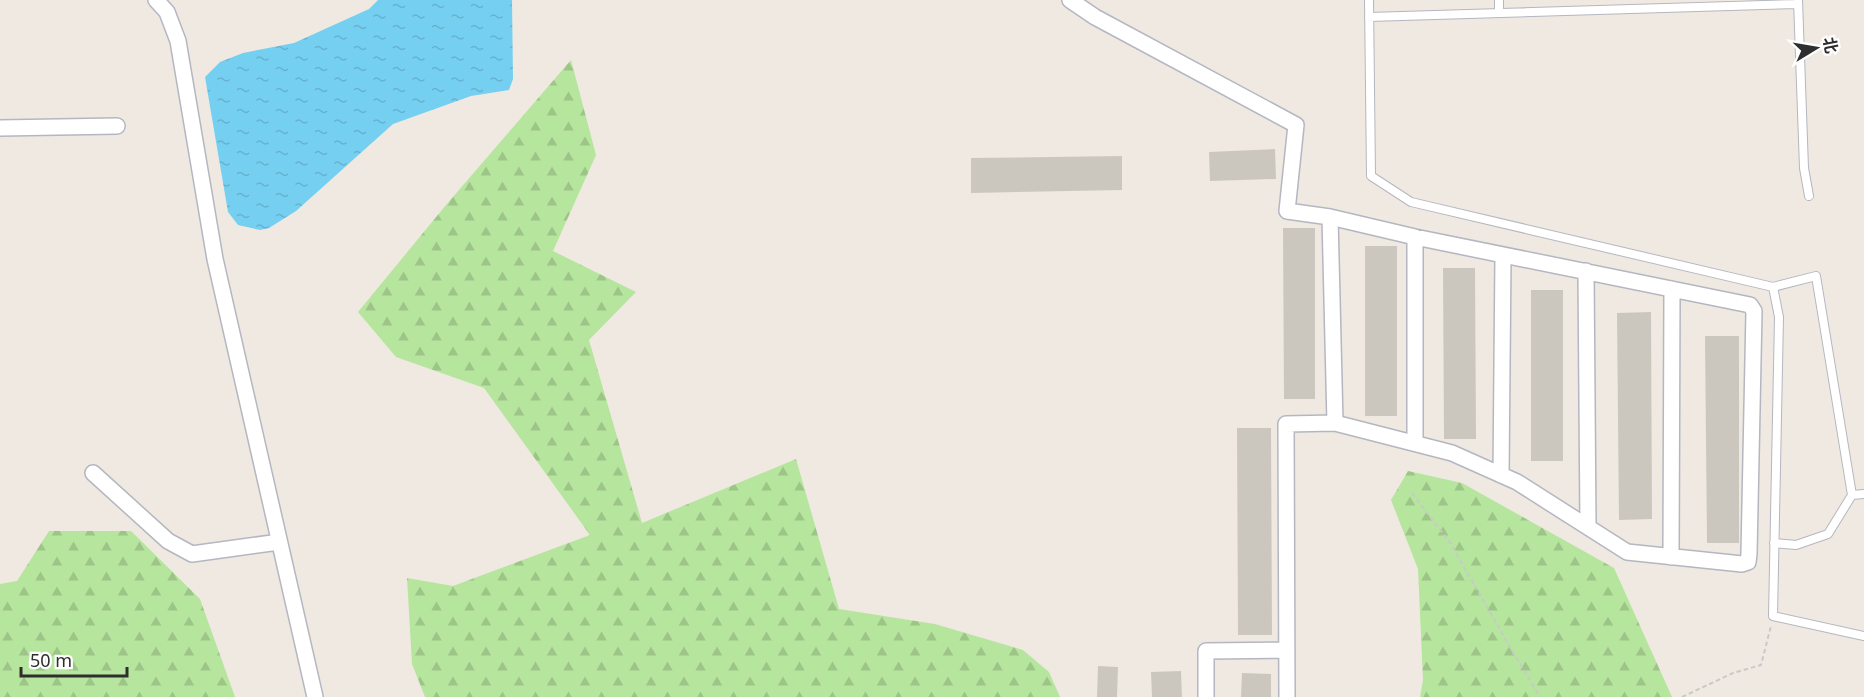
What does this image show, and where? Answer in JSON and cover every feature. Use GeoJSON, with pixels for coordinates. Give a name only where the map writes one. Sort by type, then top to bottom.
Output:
{"type":"FeatureCollection","features":[{"type":"Feature","properties":{"kind":"street"},"geometry":{"type":"LineString","coordinates":[[156,0],[168,12],[178,41],[215,259],[315,697]]}},
{"type":"Feature","properties":{"kind":"street"},"geometry":{"type":"LineString","coordinates":[[1070,0],[1095,17],[1296,125],[1287,210],[1750,305],[1754,311],[1748,562],[1742,564],[1627,552],[1517,482],[1452,453],[1335,423],[1286,424],[1287,697]]}},
{"type":"Feature","properties":{"kind":"street"},"geometry":{"type":"LineString","coordinates":[[0,128],[117,126]]}},
{"type":"Feature","properties":{"kind":"street"},"geometry":{"type":"LineString","coordinates":[[1330,217],[1335,423]]}},
{"type":"Feature","properties":{"kind":"street"},"geometry":{"type":"LineString","coordinates":[[1415,237],[1415,444]]}},
{"type":"Feature","properties":{"kind":"street"},"geometry":{"type":"LineString","coordinates":[[1501,475],[1503,255]]}},
{"type":"Feature","properties":{"kind":"street"},"geometry":{"type":"LineString","coordinates":[[1586,272],[1588,527]]}},
{"type":"Feature","properties":{"kind":"street"},"geometry":{"type":"LineString","coordinates":[[1671,557],[1672,289]]}},
{"type":"Feature","properties":{"kind":"street"},"geometry":{"type":"LineString","coordinates":[[93,473],[168,541],[192,554],[279,542]]}},
{"type":"Feature","properties":{"kind":"street"},"geometry":{"type":"LineString","coordinates":[[1206,697],[1206,651],[1287,650]]}},
{"type":"Feature","properties":{"kind":"lane"},"geometry":{"type":"LineString","coordinates":[[1369,0],[1371,176],[1411,202],[1773,287],[1816,276],[1852,495],[1828,534],[1796,544],[1774,543]]}},
{"type":"Feature","properties":{"kind":"lane"},"geometry":{"type":"LineString","coordinates":[[1499,0],[1499,13]]}},
{"type":"Feature","properties":{"kind":"lane"},"geometry":{"type":"LineString","coordinates":[[1369,17],[1716,3],[1798,2],[1804,168],[1809,196]]}},
{"type":"Feature","properties":{"kind":"lane"},"geometry":{"type":"LineString","coordinates":[[1773,287],[1779,317],[1773,616],[1864,636]]}},
{"type":"Feature","properties":{"kind":"lane"},"geometry":{"type":"LineString","coordinates":[[1852,495],[1864,494]]}},
{"type":"Feature","properties":{"kind":"path"},"geometry":{"type":"LineString","coordinates":[[1412,493],[1451,544],[1540,697]]}},
{"type":"Feature","properties":{"kind":"path"},"geometry":{"type":"LineString","coordinates":[[1682,697],[1733,673],[1761,664],[1773,616]]}},
{"type":"Feature","properties":{"kind":"green space"},"geometry":{"type":"Polygon","coordinates":[[[571,60],[596,155],[553,251],[636,292],[589,340],[642,523],[796,459],[839,609],[935,624],[1023,650],[1049,672],[1060,697],[425,697],[412,664],[407,578],[453,586],[590,535],[484,388],[396,357],[358,312],[446,205],[571,60]]]}},
{"type":"Feature","properties":{"kind":"green space"},"geometry":{"type":"Polygon","coordinates":[[[1408,471],[1462,483],[1614,568],[1672,697],[1420,697],[1423,680],[1418,569],[1391,500],[1408,471]]]}},
{"type":"Feature","properties":{"kind":"green space"},"geometry":{"type":"Polygon","coordinates":[[[49,531],[131,531],[200,599],[235,697],[0,697],[0,584],[17,581],[49,531]]]}},
{"type":"Feature","properties":{"kind":"water"},"geometry":{"type":"Polygon","coordinates":[[[378,0],[512,0],[513,79],[509,90],[471,96],[393,124],[296,211],[269,228],[260,230],[238,225],[228,212],[205,77],[220,62],[243,53],[294,43],[369,9],[378,0]]]}},
{"type":"Feature","properties":{"kind":"building"},"geometry":{"type":"Polygon","coordinates":[[[1275,149],[1276,179],[1210,181],[1209,152],[1275,149]]]}},
{"type":"Feature","properties":{"kind":"building"},"geometry":{"type":"Polygon","coordinates":[[[1122,156],[1122,190],[971,193],[971,158],[1122,156]]]}},
{"type":"Feature","properties":{"kind":"building"},"geometry":{"type":"Polygon","coordinates":[[[1283,228],[1315,228],[1315,399],[1284,399],[1283,228]]]}},
{"type":"Feature","properties":{"kind":"building"},"geometry":{"type":"Polygon","coordinates":[[[1365,246],[1397,246],[1397,416],[1365,416],[1365,246]]]}},
{"type":"Feature","properties":{"kind":"building"},"geometry":{"type":"Polygon","coordinates":[[[1443,268],[1475,268],[1476,439],[1444,439],[1443,268]]]}},
{"type":"Feature","properties":{"kind":"building"},"geometry":{"type":"Polygon","coordinates":[[[1531,290],[1563,290],[1563,461],[1531,461],[1531,290]]]}},
{"type":"Feature","properties":{"kind":"building"},"geometry":{"type":"Polygon","coordinates":[[[1651,312],[1652,519],[1619,520],[1617,313],[1651,312]]]}},
{"type":"Feature","properties":{"kind":"building"},"geometry":{"type":"Polygon","coordinates":[[[1705,336],[1739,336],[1739,543],[1707,543],[1705,336]]]}},
{"type":"Feature","properties":{"kind":"building"},"geometry":{"type":"Polygon","coordinates":[[[1237,428],[1271,428],[1272,635],[1238,635],[1237,428]]]}},
{"type":"Feature","properties":{"kind":"building"},"geometry":{"type":"Polygon","coordinates":[[[1098,666],[1118,667],[1117,697],[1097,697],[1098,666]]]}},
{"type":"Feature","properties":{"kind":"building"},"geometry":{"type":"Polygon","coordinates":[[[1181,671],[1182,697],[1152,697],[1151,672],[1181,671]]]}},
{"type":"Feature","properties":{"kind":"building"},"geometry":{"type":"Polygon","coordinates":[[[1242,673],[1271,674],[1271,697],[1241,697],[1242,673]]]}}]}
